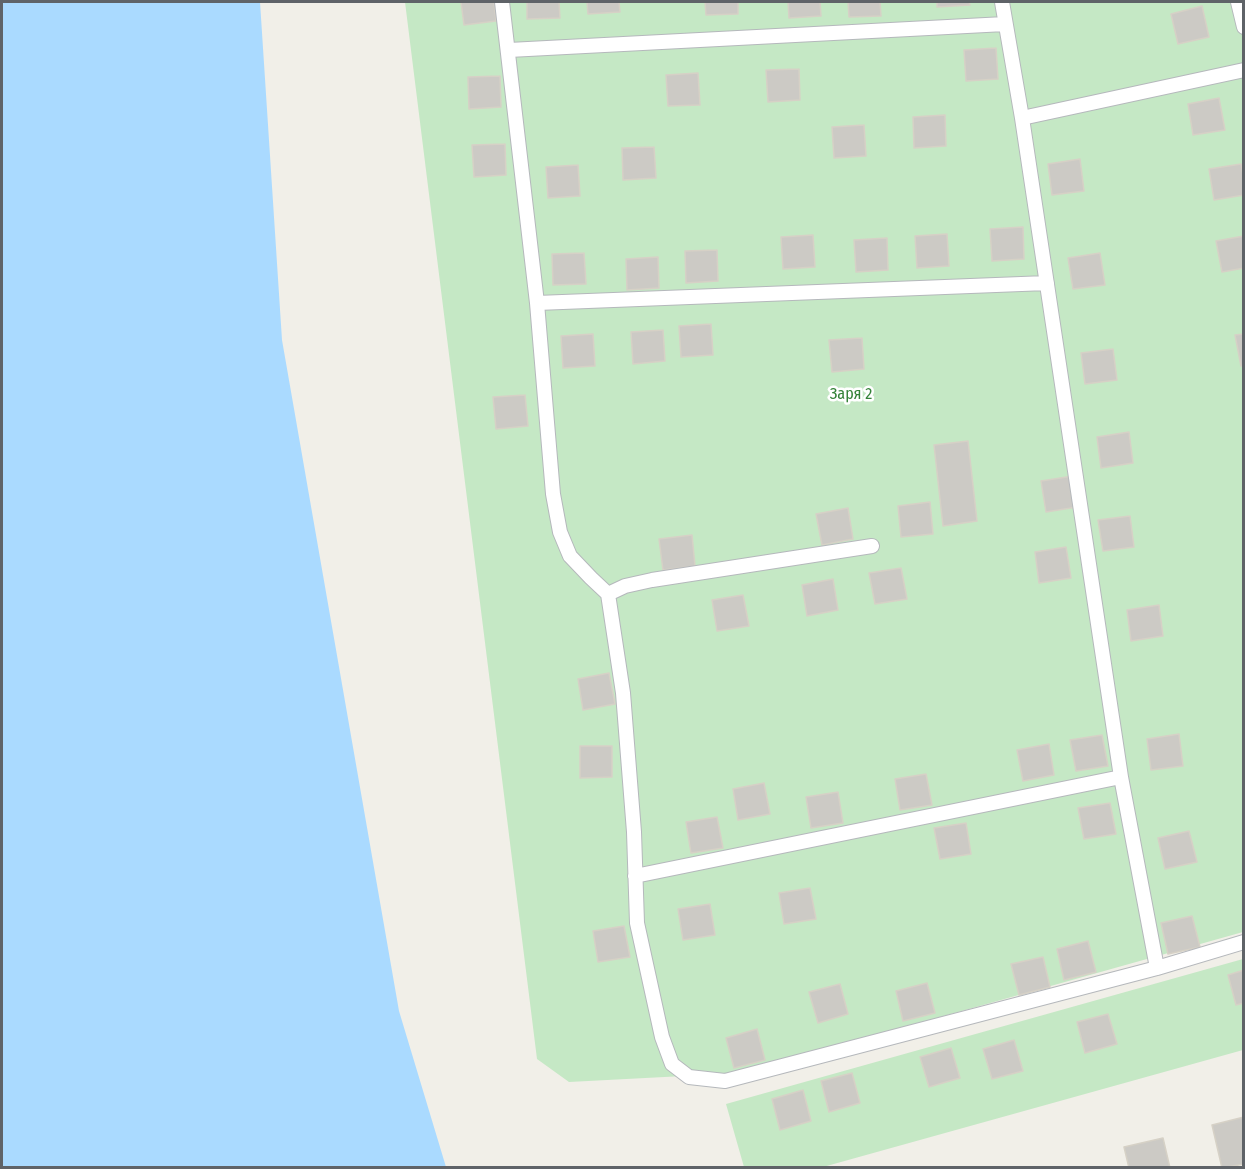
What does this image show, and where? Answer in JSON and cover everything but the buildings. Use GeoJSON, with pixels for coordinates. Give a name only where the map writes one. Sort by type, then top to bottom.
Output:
{"type":"FeatureCollection","features":[{"type":"Feature","properties":{"kind":"lane"},"geometry":{"type":"LineString","coordinates":[[502,2],[537,303],[553,494],[560,532],[570,556],[608,594],[623,693],[634,832],[637,923],[662,1037],[672,1065],[689,1077],[725,1081],[1157,968],[1244,942]]}},
{"type":"Feature","properties":{"kind":"lane"},"geometry":{"type":"LineString","coordinates":[[1002,2],[1022,118],[1121,777],[1157,968]]}},
{"type":"Feature","properties":{"kind":"lane"},"geometry":{"type":"LineString","coordinates":[[1238,2],[1244,27]]}},
{"type":"Feature","properties":{"kind":"lane"},"geometry":{"type":"LineString","coordinates":[[508,50],[1005,24]]}},
{"type":"Feature","properties":{"kind":"lane"},"geometry":{"type":"LineString","coordinates":[[1022,118],[1244,70]]}},
{"type":"Feature","properties":{"kind":"lane"},"geometry":{"type":"LineString","coordinates":[[537,303],[1047,283]]}},
{"type":"Feature","properties":{"kind":"lane"},"geometry":{"type":"LineString","coordinates":[[608,594],[626,586],[652,580],[873,546]]}},
{"type":"Feature","properties":{"kind":"lane"},"geometry":{"type":"LineString","coordinates":[[635,876],[1121,777]]}},
{"type":"Feature","properties":{"kind":"green space","name":"Заря 2"},"geometry":{"type":"Polygon","coordinates":[[[405,2],[1243,2],[1243,932],[741,1073],[569,1082],[537,1059],[405,2]]]}},
{"type":"Feature","properties":{"kind":"green space"},"geometry":{"type":"Polygon","coordinates":[[[1243,959],[1243,1050],[823,1167],[744,1167],[726,1104],[1243,959]]]}},
{"type":"Feature","properties":{"kind":"water"},"geometry":{"type":"Polygon","coordinates":[[[2,2],[260,2],[282,340],[399,1011],[446,1167],[2,1167],[2,2]]]}}]}
